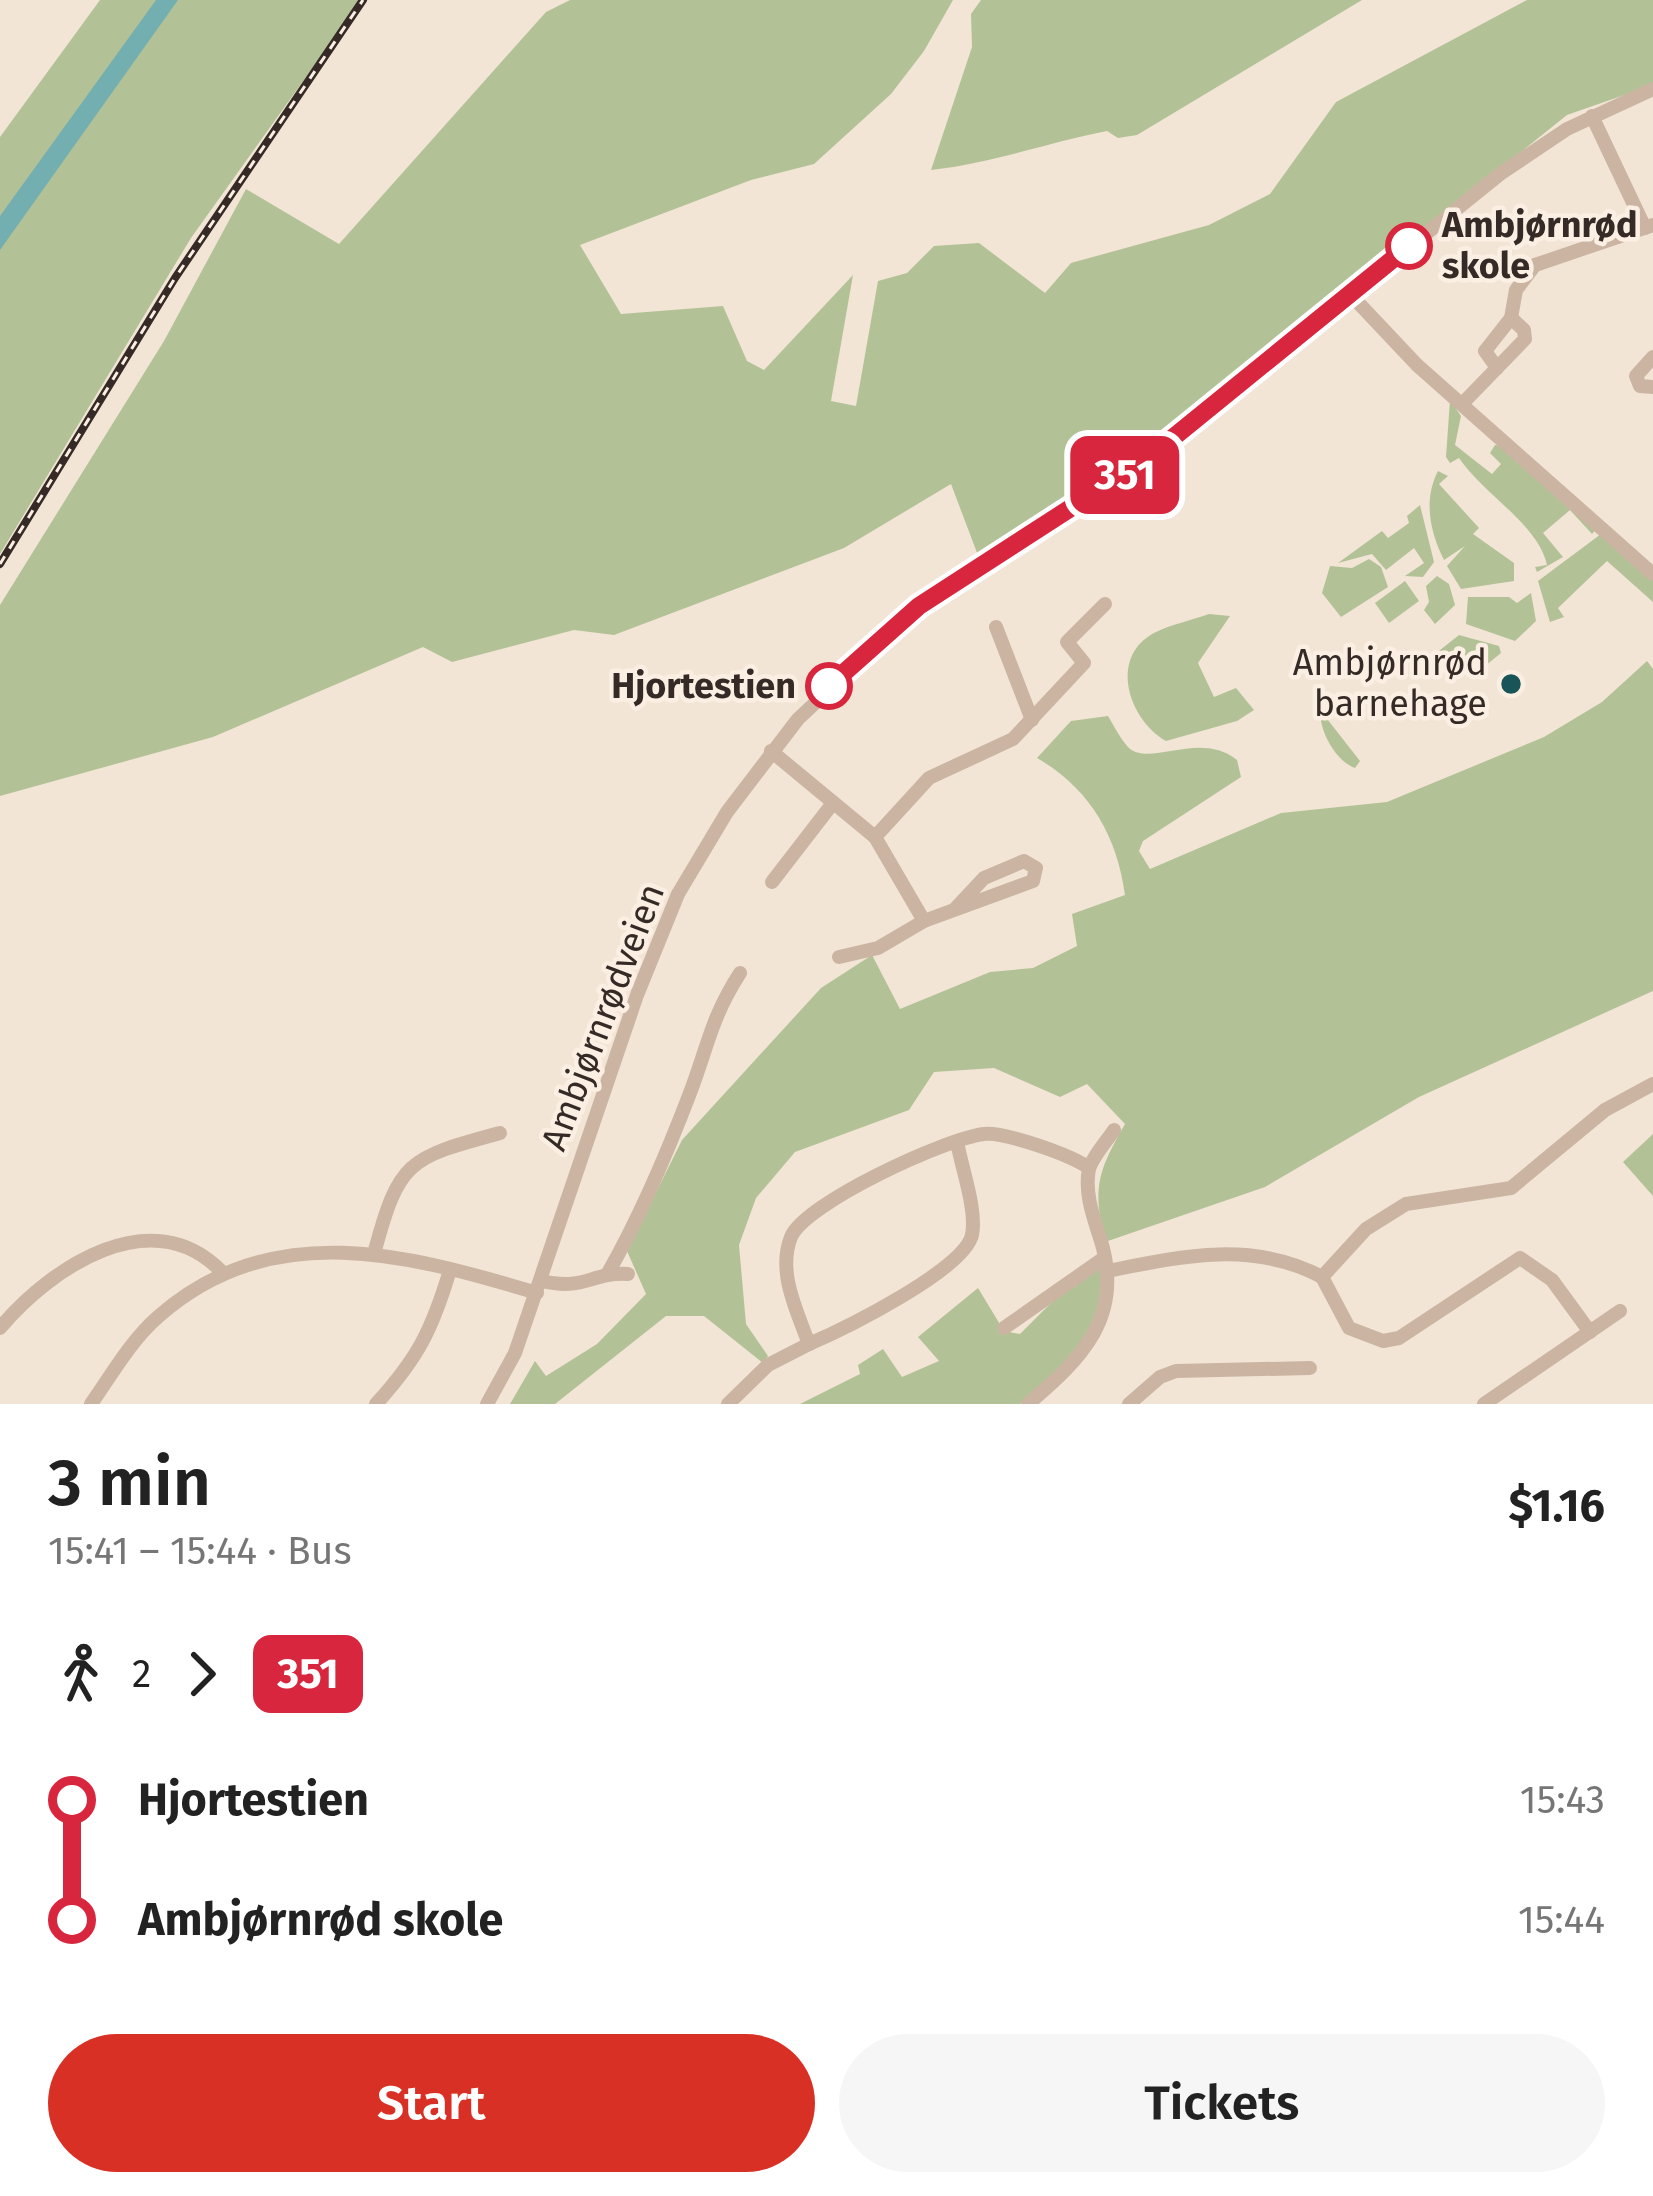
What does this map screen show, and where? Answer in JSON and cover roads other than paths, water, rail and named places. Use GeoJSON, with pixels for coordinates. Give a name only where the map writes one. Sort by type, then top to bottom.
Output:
{"type":"FeatureCollection","features":[{"type":"Feature","properties":{"kind":"street","name":"Ambjørnrødveien"},"geometry":{"type":"LineString","coordinates":[[487,1404],[515,1353],[638,995],[678,895],[771,751],[829,686],[919,606],[1148,458],[1500,174],[1592,116],[1653,88]]}},
{"type":"Feature","properties":{"kind":"street"},"geometry":{"type":"LineString","coordinates":[[1497,368],[1485,351],[1511,318],[1516,290],[1535,266],[1560,253],[1649,227],[1592,116]]}},
{"type":"Feature","properties":{"kind":"street"},"geometry":{"type":"LineString","coordinates":[[1350,294],[1462,403],[1647,556],[1653,574]]}},
{"type":"Feature","properties":{"kind":"street"},"geometry":{"type":"LineString","coordinates":[[1462,403],[1526,337],[1511,318]]}},
{"type":"Feature","properties":{"kind":"street"},"geometry":{"type":"LineString","coordinates":[[1653,357],[1636,376],[1640,386],[1653,387]]}},
{"type":"Feature","properties":{"kind":"street"},"geometry":{"type":"LineString","coordinates":[[875,837],[929,778],[1013,739],[1032,720],[1084,663],[1060,640],[1105,604]]}},
{"type":"Feature","properties":{"kind":"street"},"geometry":{"type":"LineString","coordinates":[[996,627],[1032,720]]}},
{"type":"Feature","properties":{"kind":"street"},"geometry":{"type":"LineString","coordinates":[[771,751],[875,837],[924,921]]}},
{"type":"Feature","properties":{"kind":"street"},"geometry":{"type":"LineString","coordinates":[[772,882],[832,802]]}},
{"type":"Feature","properties":{"kind":"street"},"geometry":{"type":"LineString","coordinates":[[839,957],[878,948],[924,921],[954,910],[1033,880],[1036,868],[1024,860],[984,878],[954,910]]}},
{"type":"Feature","properties":{"kind":"street"},"geometry":{"type":"LineString","coordinates":[[608,1273],[649,1201],[698,1073],[712,1016],[740,973]]}},
{"type":"Feature","properties":{"kind":"street"},"geometry":{"type":"LineString","coordinates":[[1322,1276],[1366,1229],[1406,1204],[1511,1188],[1605,1110],[1653,1084]]}},
{"type":"Feature","properties":{"kind":"street"},"geometry":{"type":"LineString","coordinates":[[1028,1404],[1092,1344],[1109,1296],[1106,1264],[1090,1207],[1090,1168],[1114,1130]]}},
{"type":"Feature","properties":{"kind":"street"},"geometry":{"type":"LineString","coordinates":[[374,1254],[389,1197],[413,1163],[500,1133]]}},
{"type":"Feature","properties":{"kind":"street"},"geometry":{"type":"LineString","coordinates":[[809,1344],[786,1274],[790,1240],[803,1216],[827,1199],[957,1142],[987,1134],[1090,1168]]}},
{"type":"Feature","properties":{"kind":"street"},"geometry":{"type":"LineString","coordinates":[[728,1404],[769,1365],[906,1293],[967,1249],[973,1231],[957,1142]]}},
{"type":"Feature","properties":{"kind":"street"},"geometry":{"type":"LineString","coordinates":[[0,1328],[49,1276],[86,1257],[139,1243],[176,1240],[201,1252],[221,1271]]}},
{"type":"Feature","properties":{"kind":"street"},"geometry":{"type":"LineString","coordinates":[[91,1404],[157,1317],[221,1271],[315,1250],[374,1254],[539,1287],[578,1288],[608,1273],[628,1274]]}},
{"type":"Feature","properties":{"kind":"street"},"geometry":{"type":"LineString","coordinates":[[1004,1328],[1106,1264],[1240,1252],[1322,1276],[1348,1328],[1383,1341],[1399,1338],[1520,1258],[1552,1280],[1590,1332]]}},
{"type":"Feature","properties":{"kind":"street"},"geometry":{"type":"LineString","coordinates":[[376,1404],[424,1346],[450,1270]]}},
{"type":"Feature","properties":{"kind":"street"},"geometry":{"type":"LineString","coordinates":[[1484,1404],[1620,1311]]}},
{"type":"Feature","properties":{"kind":"street"},"geometry":{"type":"LineString","coordinates":[[1129,1404],[1176,1371],[1310,1368]]}},
{"type":"Feature","properties":{"kind":"water"},"geometry":{"type":"Polygon","coordinates":[[[156,0],[178,0],[0,250],[0,216],[156,0]]]}},
{"type":"Feature","properties":{"kind":"railway"},"geometry":{"type":"LineString","coordinates":[[0,564],[175,278],[363,0]]}},
{"type":"Feature","properties":{"kind":"place","name":"Ambjørnrød skole"},"geometry":{"type":"Point","coordinates":[1409,246]}},
{"type":"Feature","properties":{"kind":"place","name":"Ambjørnrød barnehage"},"geometry":{"type":"Point","coordinates":[1511,684]}},
{"type":"Feature","properties":{"kind":"place","name":"Hjortestien"},"geometry":{"type":"Point","coordinates":[829,686]}}]}
